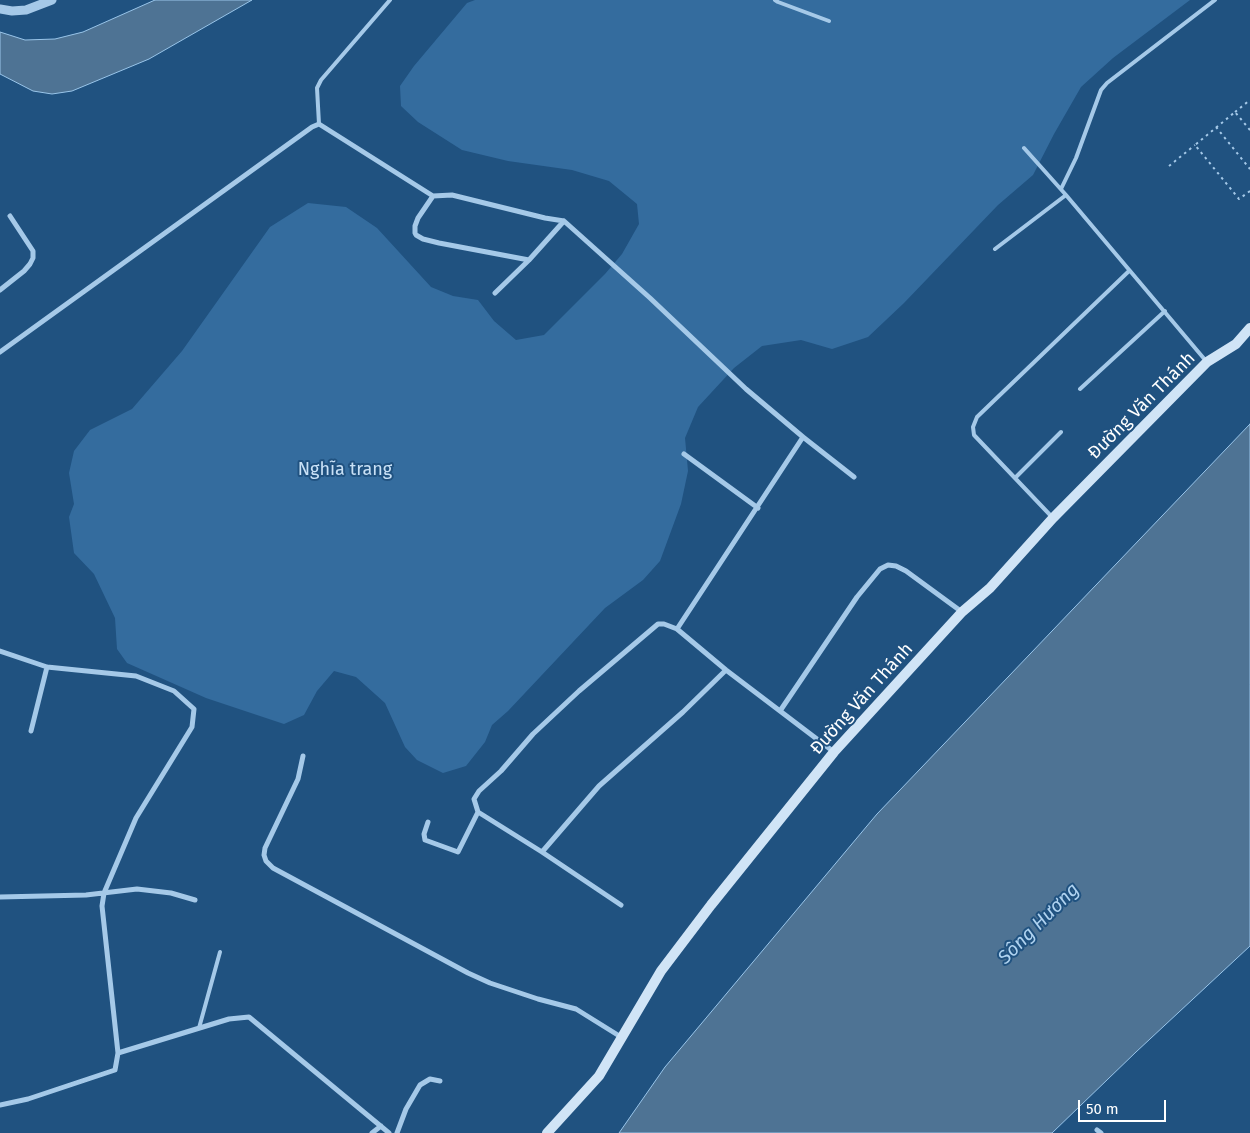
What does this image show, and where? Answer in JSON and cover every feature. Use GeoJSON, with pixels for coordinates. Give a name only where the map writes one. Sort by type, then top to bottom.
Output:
{"type":"FeatureCollection","features":[{"type":"Feature","properties":{"kind":"main road","name":"Đường Văn Thánh"},"geometry":{"type":"LineString","coordinates":[[547,1133],[599,1076],[661,971],[711,905],[834,752],[962,612],[990,588],[1054,518],[1207,362],[1236,344],[1250,328]]}},
{"type":"Feature","properties":{"kind":"street"},"geometry":{"type":"LineString","coordinates":[[0,9],[12,11],[26,10],[52,0]]}},
{"type":"Feature","properties":{"kind":"street"},"geometry":{"type":"LineString","coordinates":[[0,352],[312,127],[319,124],[433,196],[452,195],[564,221],[650,298],[746,389],[854,477]]}},
{"type":"Feature","properties":{"kind":"street"},"geometry":{"type":"LineString","coordinates":[[433,196],[418,218],[414,233],[416,235],[439,243],[530,260]]}},
{"type":"Feature","properties":{"kind":"street"},"geometry":{"type":"LineString","coordinates":[[0,290],[24,271],[33,258],[33,251],[10,216]]}},
{"type":"Feature","properties":{"kind":"street"},"geometry":{"type":"LineString","coordinates":[[495,293],[530,260],[564,221]]}},
{"type":"Feature","properties":{"kind":"street"},"geometry":{"type":"LineString","coordinates":[[678,629],[803,437]]}},
{"type":"Feature","properties":{"kind":"street"},"geometry":{"type":"LineString","coordinates":[[684,454],[758,508]]}},
{"type":"Feature","properties":{"kind":"street"},"geometry":{"type":"LineString","coordinates":[[780,711],[857,597],[880,569],[888,565],[896,566],[906,571],[962,612]]}},
{"type":"Feature","properties":{"kind":"street"},"geometry":{"type":"LineString","coordinates":[[621,905],[478,812],[474,799],[479,791],[501,771],[533,734],[658,624],[678,629],[726,670],[834,752]]}},
{"type":"Feature","properties":{"kind":"street"},"geometry":{"type":"LineString","coordinates":[[0,651],[47,666],[136,676],[174,691],[194,709],[192,727],[136,818],[104,893],[102,906],[118,1054],[115,1070],[28,1099],[0,1105]]}},
{"type":"Feature","properties":{"kind":"street"},"geometry":{"type":"LineString","coordinates":[[31,731],[47,666]]}},
{"type":"Feature","properties":{"kind":"street"},"geometry":{"type":"LineString","coordinates":[[542,852],[599,786],[683,712],[726,670]]}},
{"type":"Feature","properties":{"kind":"street"},"geometry":{"type":"LineString","coordinates":[[303,756],[298,779],[265,848],[264,855],[266,861],[273,868],[468,973],[538,999],[576,1009],[621,1037]]}},
{"type":"Feature","properties":{"kind":"street"},"geometry":{"type":"LineString","coordinates":[[428,822],[424,834],[425,840],[458,852],[478,812]]}},
{"type":"Feature","properties":{"kind":"street"},"geometry":{"type":"LineString","coordinates":[[0,897],[86,895],[137,889],[171,893],[195,900]]}},
{"type":"Feature","properties":{"kind":"street"},"geometry":{"type":"LineString","coordinates":[[118,1054],[229,1019],[249,1017],[389,1133]]}},
{"type":"Feature","properties":{"kind":"street"},"geometry":{"type":"LineString","coordinates":[[397,1133],[406,1109],[420,1085],[430,1079],[440,1081]]}},
{"type":"Feature","properties":{"kind":"street"},"geometry":{"type":"LineString","coordinates":[[372,1133],[381,1126]]}},
{"type":"Feature","properties":{"kind":"lane"},"geometry":{"type":"LineString","coordinates":[[319,124],[317,88],[321,80],[390,0]]}},
{"type":"Feature","properties":{"kind":"lane"},"geometry":{"type":"LineString","coordinates":[[775,0],[829,21]]}},
{"type":"Feature","properties":{"kind":"lane"},"geometry":{"type":"LineString","coordinates":[[1061,189],[1076,158],[1101,90],[1107,83],[1215,0]]}},
{"type":"Feature","properties":{"kind":"lane"},"geometry":{"type":"LineString","coordinates":[[1024,148],[1207,362]]}},
{"type":"Feature","properties":{"kind":"lane"},"geometry":{"type":"LineString","coordinates":[[995,249],[1066,195]]}},
{"type":"Feature","properties":{"kind":"lane"},"geometry":{"type":"LineString","coordinates":[[1054,518],[974,435],[973,427],[977,417],[1129,271]]}},
{"type":"Feature","properties":{"kind":"lane"},"geometry":{"type":"LineString","coordinates":[[1080,389],[1165,312]]}},
{"type":"Feature","properties":{"kind":"lane"},"geometry":{"type":"LineString","coordinates":[[1015,478],[1061,432]]}},
{"type":"Feature","properties":{"kind":"lane"},"geometry":{"type":"LineString","coordinates":[[199,1028],[220,952]]}},
{"type":"Feature","properties":{"kind":"path"},"geometry":{"type":"LineString","coordinates":[[1168,166],[1250,100]]}},
{"type":"Feature","properties":{"kind":"path"},"geometry":{"type":"LineString","coordinates":[[1235,112],[1250,130]]}},
{"type":"Feature","properties":{"kind":"path"},"geometry":{"type":"LineString","coordinates":[[1216,127],[1250,169]]}},
{"type":"Feature","properties":{"kind":"path"},"geometry":{"type":"LineString","coordinates":[[1195,145],[1239,200],[1250,191]]}},
{"type":"Feature","properties":{"kind":"green space","name":"Nghĩa trang"},"geometry":{"type":"Polygon","coordinates":[[[475,0],[1190,0],[1113,58],[1081,87],[1033,175],[998,205],[904,303],[868,337],[832,349],[801,340],[762,346],[734,368],[698,407],[685,438],[688,471],[681,504],[660,561],[643,580],[605,608],[508,711],[492,725],[485,742],[466,766],[443,773],[417,760],[405,747],[385,703],[356,677],[334,671],[317,691],[304,715],[284,724],[206,698],[127,663],[117,649],[115,618],[94,574],[74,553],[69,517],[74,504],[69,473],[74,451],[90,430],[132,409],[182,351],[270,227],[308,203],[346,207],[377,228],[431,287],[453,296],[478,300],[494,321],[516,340],[544,335],[605,274],[622,254],[639,224],[637,204],[609,181],[572,170],[508,161],[462,150],[418,122],[401,106],[400,86],[414,66],[467,3],[475,0]]]}},
{"type":"Feature","properties":{"kind":"water"},"geometry":{"type":"Polygon","coordinates":[[[155,0],[252,0],[149,59],[72,91],[52,94],[33,91],[0,74],[0,32],[25,40],[55,39],[83,32],[155,0]]]}},
{"type":"Feature","properties":{"kind":"water","name":"Sông Hương"},"geometry":{"type":"Polygon","coordinates":[[[1250,424],[1250,946],[1052,1133],[619,1133],[665,1067],[877,814],[1250,424]]]}}]}
